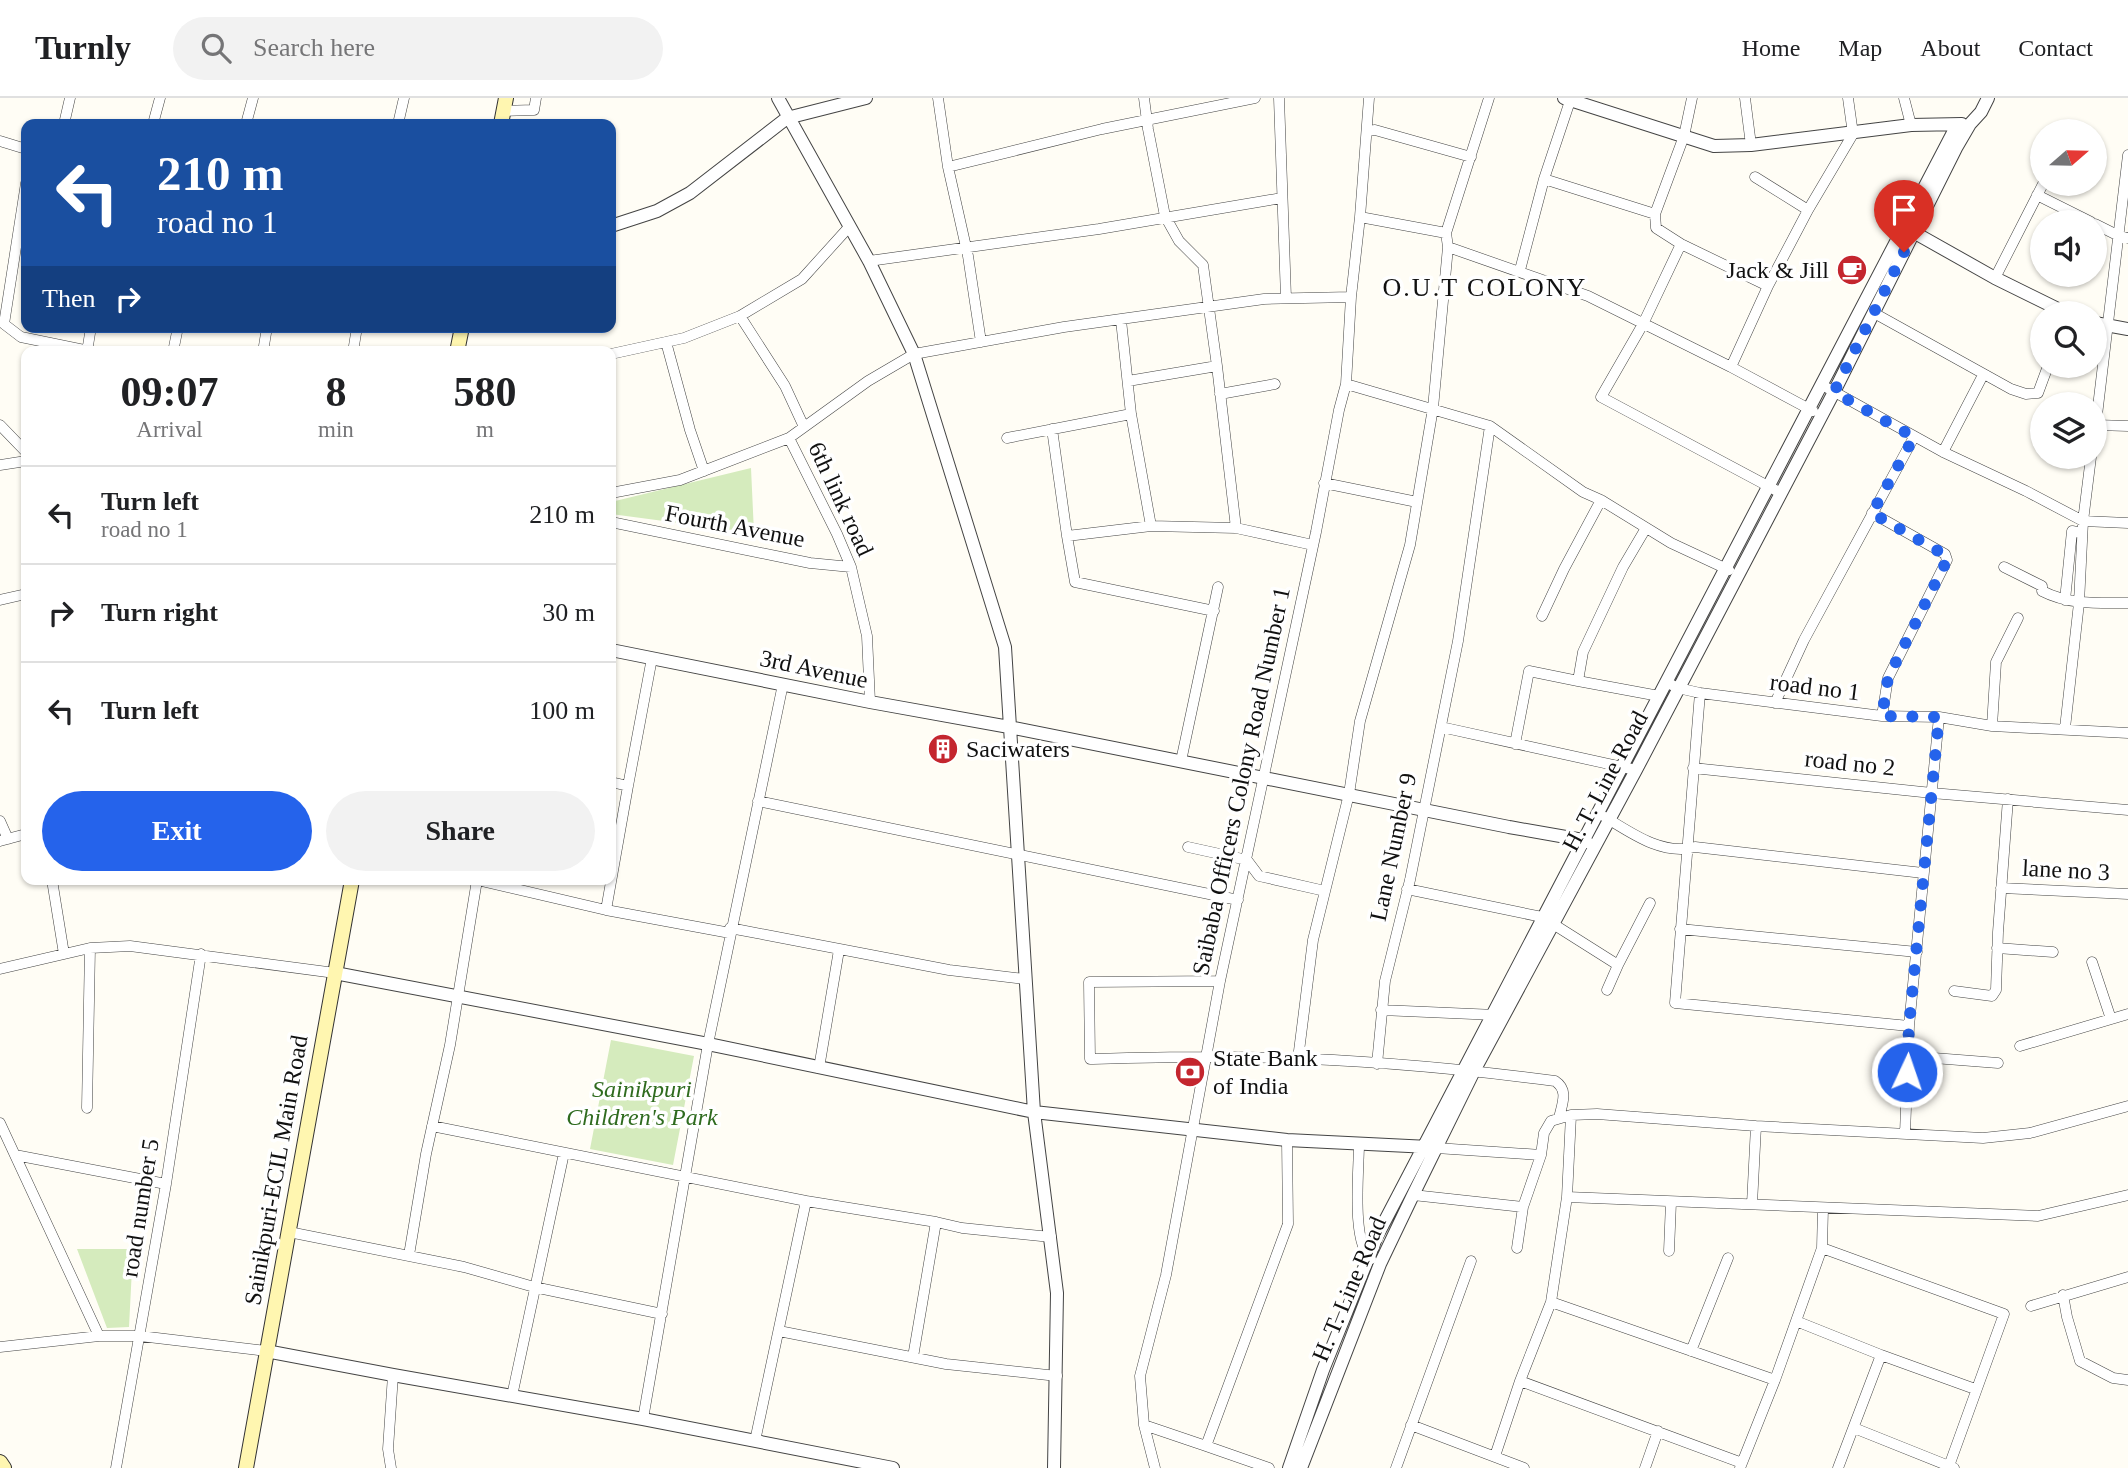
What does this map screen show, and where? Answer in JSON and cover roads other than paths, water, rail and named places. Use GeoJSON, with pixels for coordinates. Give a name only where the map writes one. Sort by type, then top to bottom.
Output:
{"type":"FeatureCollection","features":[{"type":"Feature","properties":{"kind":"main road","name":"Sainikpuri-ECIL Main Road"},"geometry":{"type":"LineString","coordinates":[[246,1468],[351,885]]}},
{"type":"Feature","properties":{"kind":"main road"},"geometry":{"type":"LineString","coordinates":[[0,1462],[4,1468]]}},
{"type":"Feature","properties":{"kind":"street"},"geometry":{"type":"LineString","coordinates":[[65,119],[70,98]]}},
{"type":"Feature","properties":{"kind":"street"},"geometry":{"type":"LineString","coordinates":[[154,119],[160,98]]}},
{"type":"Feature","properties":{"kind":"street"},"geometry":{"type":"LineString","coordinates":[[247,119],[253,98]]}},
{"type":"Feature","properties":{"kind":"street"},"geometry":{"type":"LineString","coordinates":[[399,119],[404,98]]}},
{"type":"Feature","properties":{"kind":"street"},"geometry":{"type":"LineString","coordinates":[[503,111],[534,110],[536,98]]}},
{"type":"Feature","properties":{"kind":"street"},"geometry":{"type":"LineString","coordinates":[[778,98],[869,261],[914,354],[1005,648],[1034,1112],[1057,1293],[1054,1468]]}},
{"type":"Feature","properties":{"kind":"street"},"geometry":{"type":"LineString","coordinates":[[616,224],[657,211],[690,192],[787,118],[866,98]]}},
{"type":"Feature","properties":{"kind":"street"},"geometry":{"type":"LineString","coordinates":[[938,98],[948,167],[966,247],[981,342]]}},
{"type":"Feature","properties":{"kind":"street"},"geometry":{"type":"LineString","coordinates":[[1144,98],[1165,216],[1179,241],[1203,265],[1236,528]]}},
{"type":"Feature","properties":{"kind":"street"},"geometry":{"type":"LineString","coordinates":[[948,167],[1030,145],[1255,98]]}},
{"type":"Feature","properties":{"kind":"street"},"geometry":{"type":"LineString","coordinates":[[1279,98],[1286,298]]}},
{"type":"Feature","properties":{"kind":"street","name":"Saibaba Officers Colony Road Number 1"},"geometry":{"type":"LineString","coordinates":[[1155,1468],[1144,1425],[1140,1376],[1166,1275],[1220,981],[1346,384],[1351,297],[1370,98]]}},
{"type":"Feature","properties":{"kind":"street"},"geometry":{"type":"LineString","coordinates":[[1298,1059],[1313,940],[1349,794],[1360,721],[1410,545],[1433,408],[1448,247],[1446,233],[1489,98]]}},
{"type":"Feature","properties":{"kind":"street"},"geometry":{"type":"LineString","coordinates":[[1692,98],[1684,136],[1655,214],[1656,228],[1681,244],[1768,286]]}},
{"type":"Feature","properties":{"kind":"street"},"geometry":{"type":"LineString","coordinates":[[1745,98],[1751,145]]}},
{"type":"Feature","properties":{"kind":"street"},"geometry":{"type":"LineString","coordinates":[[1731,367],[1768,286],[1808,210],[1853,134],[1848,98]]}},
{"type":"Feature","properties":{"kind":"street"},"geometry":{"type":"LineString","coordinates":[[1904,98],[1911,125]]}},
{"type":"Feature","properties":{"kind":"street","name":"H. T. Line Road"},"geometry":{"type":"LineString","coordinates":[[1732,571],[1781,493],[1834,392],[1874,313],[1909,230],[1964,124],[1978,117],[1988,98]]}},
{"type":"Feature","properties":{"kind":"street"},"geometry":{"type":"LineString","coordinates":[[1520,271],[1544,179],[1569,99],[1714,146],[1751,145],[1911,125],[1964,124]]}},
{"type":"Feature","properties":{"kind":"street"},"geometry":{"type":"LineString","coordinates":[[1368,131],[1375,130],[1471,157]]}},
{"type":"Feature","properties":{"kind":"street"},"geometry":{"type":"LineString","coordinates":[[0,141],[21,147]]}},
{"type":"Feature","properties":{"kind":"street"},"geometry":{"type":"LineString","coordinates":[[2107,301],[2123,237],[2128,155]]}},
{"type":"Feature","properties":{"kind":"street"},"geometry":{"type":"LineString","coordinates":[[1755,177],[1808,210]]}},
{"type":"Feature","properties":{"kind":"street"},"geometry":{"type":"LineString","coordinates":[[1544,179],[1655,214]]}},
{"type":"Feature","properties":{"kind":"street"},"geometry":{"type":"LineString","coordinates":[[1995,278],[2036,196]]}},
{"type":"Feature","properties":{"kind":"street"},"geometry":{"type":"LineString","coordinates":[[2039,196],[2067,210]]}},
{"type":"Feature","properties":{"kind":"street"},"geometry":{"type":"LineString","coordinates":[[869,261],[1099,229],[1282,198]]}},
{"type":"Feature","properties":{"kind":"street"},"geometry":{"type":"LineString","coordinates":[[21,215],[4,324],[21,337],[65,346]]}},
{"type":"Feature","properties":{"kind":"street"},"geometry":{"type":"LineString","coordinates":[[1360,217],[1446,233]]}},
{"type":"Feature","properties":{"kind":"street"},"geometry":{"type":"LineString","coordinates":[[616,353],[684,338],[740,316],[802,279],[849,228]]}},
{"type":"Feature","properties":{"kind":"street"},"geometry":{"type":"LineString","coordinates":[[1909,230],[2042,301]]}},
{"type":"Feature","properties":{"kind":"street","name":"H. T. Line Road"},"geometry":{"type":"LineString","coordinates":[[1289,1468],[1323,1370],[1368,1257],[1430,1147],[1588,843],[1603,816],[1636,770],[1672,685],[1732,571],[1769,486],[1860,307],[1909,230]]}},
{"type":"Feature","properties":{"kind":"street"},"geometry":{"type":"LineString","coordinates":[[2107,230],[2123,237]]}},
{"type":"Feature","properties":{"kind":"street"},"geometry":{"type":"LineString","coordinates":[[1681,244],[1643,324],[1601,397],[1781,493]]}},
{"type":"Feature","properties":{"kind":"street"},"geometry":{"type":"LineString","coordinates":[[1448,247],[1588,296],[1822,415]]}},
{"type":"Feature","properties":{"kind":"street"},"geometry":{"type":"LineString","coordinates":[[616,492],[680,480],[789,438],[867,381],[914,354],[1064,327],[1264,299],[1351,297]]}},
{"type":"Feature","properties":{"kind":"street"},"geometry":{"type":"LineString","coordinates":[[1874,313],[2011,389],[2026,394],[2038,393],[2044,378]]}},
{"type":"Feature","properties":{"kind":"street"},"geometry":{"type":"LineString","coordinates":[[740,316],[785,386],[804,428]]}},
{"type":"Feature","properties":{"kind":"street"},"geometry":{"type":"LineString","coordinates":[[1121,320],[1131,414],[1151,526]]}},
{"type":"Feature","properties":{"kind":"street"},"geometry":{"type":"LineString","coordinates":[[2107,325],[2128,329]]}},
{"type":"Feature","properties":{"kind":"street"},"geometry":{"type":"LineString","coordinates":[[666,342],[704,471]]}},
{"type":"Feature","properties":{"kind":"street"},"geometry":{"type":"LineString","coordinates":[[1128,381],[1217,366]]}},
{"type":"Feature","properties":{"kind":"street"},"geometry":{"type":"LineString","coordinates":[[1943,452],[1983,375]]}},
{"type":"Feature","properties":{"kind":"street"},"geometry":{"type":"LineString","coordinates":[[1220,394],[1275,384]]}},
{"type":"Feature","properties":{"kind":"street"},"geometry":{"type":"LineString","coordinates":[[1346,384],[1490,426],[1583,492],[1646,528],[1732,571]]}},
{"type":"Feature","properties":{"kind":"street"},"geometry":{"type":"LineString","coordinates":[[1822,385],[1914,437],[2083,522],[2128,523]]}},
{"type":"Feature","properties":{"kind":"street"},"geometry":{"type":"LineString","coordinates":[[1007,438],[1131,414]]}},
{"type":"Feature","properties":{"kind":"street"},"geometry":{"type":"LineString","coordinates":[[0,425],[21,447]]}},
{"type":"Feature","properties":{"kind":"street","name":"Lane Number 9"},"geometry":{"type":"LineString","coordinates":[[1377,1064],[1385,981],[1424,810],[1458,641],[1490,426]]}},
{"type":"Feature","properties":{"kind":"street"},"geometry":{"type":"LineString","coordinates":[[2107,427],[2128,426]]}},
{"type":"Feature","properties":{"kind":"street"},"geometry":{"type":"LineString","coordinates":[[1052,429],[1075,582],[1214,611]]}},
{"type":"Feature","properties":{"kind":"street"},"geometry":{"type":"LineString","coordinates":[[1775,703],[1804,640],[1914,437]]}},
{"type":"Feature","properties":{"kind":"street","name":"6th link road"},"geometry":{"type":"LineString","coordinates":[[789,438],[851,567],[867,636],[870,702]]}},
{"type":"Feature","properties":{"kind":"street"},"geometry":{"type":"LineString","coordinates":[[0,465],[21,462]]}},
{"type":"Feature","properties":{"kind":"street"},"geometry":{"type":"LineString","coordinates":[[2065,728],[2079,603],[2082,533],[2090,469]]}},
{"type":"Feature","properties":{"kind":"street"},"geometry":{"type":"LineString","coordinates":[[1324,483],[1417,502]]}},
{"type":"Feature","properties":{"kind":"street"},"geometry":{"type":"LineString","coordinates":[[1542,616],[1601,500]]}},
{"type":"Feature","properties":{"kind":"street"},"geometry":{"type":"LineString","coordinates":[[1872,513],[1945,554],[1947,560],[1888,678],[1882,716]]}},
{"type":"Feature","properties":{"kind":"street","name":"Fourth Avenue"},"geometry":{"type":"LineString","coordinates":[[616,523],[810,563],[851,567]]}},
{"type":"Feature","properties":{"kind":"street"},"geometry":{"type":"LineString","coordinates":[[1067,536],[1151,526],[1236,528],[1313,545]]}},
{"type":"Feature","properties":{"kind":"street"},"geometry":{"type":"LineString","coordinates":[[1578,681],[1583,652],[1623,567],[1646,528]]}},
{"type":"Feature","properties":{"kind":"street"},"geometry":{"type":"LineString","coordinates":[[2065,600],[2071,531],[2082,533]]}},
{"type":"Feature","properties":{"kind":"street"},"geometry":{"type":"LineString","coordinates":[[2004,567],[2042,586],[2042,591],[2056,598],[2079,603],[2128,603]]}},
{"type":"Feature","properties":{"kind":"street"},"geometry":{"type":"LineString","coordinates":[[1181,761],[1218,587]]}},
{"type":"Feature","properties":{"kind":"street"},"geometry":{"type":"LineString","coordinates":[[0,600],[21,595]]}},
{"type":"Feature","properties":{"kind":"street"},"geometry":{"type":"LineString","coordinates":[[1992,726],[1996,662],[2018,618]]}},
{"type":"Feature","properties":{"kind":"street","name":"3rd Avenue"},"geometry":{"type":"LineString","coordinates":[[616,651],[1265,777],[1588,843]]}},
{"type":"Feature","properties":{"kind":"street"},"geometry":{"type":"LineString","coordinates":[[616,854],[652,658]]}},
{"type":"Feature","properties":{"kind":"street"},"geometry":{"type":"LineString","coordinates":[[1515,744],[1529,671],[1659,696]]}},
{"type":"Feature","properties":{"kind":"street"},"geometry":{"type":"LineString","coordinates":[[643,1419],[708,1044],[783,684]]}},
{"type":"Feature","properties":{"kind":"street","name":"H. T. Line Road"},"geometry":{"type":"LineString","coordinates":[[1603,816],[1621,766],[1659,696],[1672,685]]}},
{"type":"Feature","properties":{"kind":"street","name":"road no 1"},"geometry":{"type":"LineString","coordinates":[[1672,685],[1700,694],[1882,716],[1939,717],[1992,726],[2128,733]]}},
{"type":"Feature","properties":{"kind":"street"},"geometry":{"type":"LineString","coordinates":[[1700,694],[1675,1003],[1909,1026]]}},
{"type":"Feature","properties":{"kind":"street"},"geometry":{"type":"LineString","coordinates":[[1905,1134],[1909,1026],[1939,717]]}},
{"type":"Feature","properties":{"kind":"street"},"geometry":{"type":"LineString","coordinates":[[1441,727],[1636,770]]}},
{"type":"Feature","properties":{"kind":"street","name":"road no 2"},"geometry":{"type":"LineString","coordinates":[[1693,768],[2128,810]]}},
{"type":"Feature","properties":{"kind":"street"},"geometry":{"type":"LineString","coordinates":[[616,783],[628,786]]}},
{"type":"Feature","properties":{"kind":"street"},"geometry":{"type":"LineString","coordinates":[[1954,991],[1992,996],[1994,993],[2008,799]]}},
{"type":"Feature","properties":{"kind":"street"},"geometry":{"type":"LineString","coordinates":[[758,801],[1238,900]]}},
{"type":"Feature","properties":{"kind":"street"},"geometry":{"type":"LineString","coordinates":[[1603,816],[1654,845],[1686,850],[1695,847],[1923,873]]}},
{"type":"Feature","properties":{"kind":"street"},"geometry":{"type":"LineString","coordinates":[[0,821],[4,840],[21,835]]}},
{"type":"Feature","properties":{"kind":"street"},"geometry":{"type":"LineString","coordinates":[[1188,846],[1247,860],[1259,876],[1325,891]]}},
{"type":"Feature","properties":{"kind":"street"},"geometry":{"type":"LineString","coordinates":[[53,885],[64,954]]}},
{"type":"Feature","properties":{"kind":"street"},"geometry":{"type":"LineString","coordinates":[[409,1255],[432,1126],[450,1045],[476,885]]}},
{"type":"Feature","properties":{"kind":"street"},"geometry":{"type":"LineString","coordinates":[[498,885],[606,910],[949,970],[1025,979]]}},
{"type":"Feature","properties":{"kind":"street"},"geometry":{"type":"LineString","coordinates":[[606,910],[610,885]]}},
{"type":"Feature","properties":{"kind":"street","name":"lane no 3"},"geometry":{"type":"LineString","coordinates":[[2001,888],[2128,894]]}},
{"type":"Feature","properties":{"kind":"street"},"geometry":{"type":"LineString","coordinates":[[1407,889],[1547,920],[1618,965]]}},
{"type":"Feature","properties":{"kind":"street"},"geometry":{"type":"LineString","coordinates":[[1606,990],[1650,903]]}},
{"type":"Feature","properties":{"kind":"street"},"geometry":{"type":"LineString","coordinates":[[1679,929],[1917,952]]}},
{"type":"Feature","properties":{"kind":"street"},"geometry":{"type":"LineString","coordinates":[[0,969],[90,948],[130,946],[201,954],[335,972],[458,995],[1034,1112],[1287,1140],[1541,1155]]}},
{"type":"Feature","properties":{"kind":"street"},"geometry":{"type":"LineString","coordinates":[[87,1108],[90,948]]}},
{"type":"Feature","properties":{"kind":"street"},"geometry":{"type":"LineString","coordinates":[[1997,948],[2053,952]]}},
{"type":"Feature","properties":{"kind":"street"},"geometry":{"type":"LineString","coordinates":[[819,1068],[839,950]]}},
{"type":"Feature","properties":{"kind":"street","name":"road number 5"},"geometry":{"type":"LineString","coordinates":[[116,1468],[166,1184],[201,954]]}},
{"type":"Feature","properties":{"kind":"street"},"geometry":{"type":"LineString","coordinates":[[2092,962],[2111,1019]]}},
{"type":"Feature","properties":{"kind":"street"},"geometry":{"type":"LineString","coordinates":[[1220,981],[1088,982],[1090,1059],[1205,1056],[1468,1070],[1555,1081],[1562,1085],[1564,1091],[1559,1118]]}},
{"type":"Feature","properties":{"kind":"street"},"geometry":{"type":"LineString","coordinates":[[1381,1010],[1498,1015]]}},
{"type":"Feature","properties":{"kind":"street"},"geometry":{"type":"LineString","coordinates":[[2020,1046],[2128,1014]]}},
{"type":"Feature","properties":{"kind":"street"},"geometry":{"type":"LineString","coordinates":[[1908,1056],[1998,1063]]}},
{"type":"Feature","properties":{"kind":"street"},"geometry":{"type":"LineString","coordinates":[[1517,1248],[1523,1207],[1541,1155],[1544,1133],[1551,1121],[1571,1115],[1629,1116],[1983,1139],[2030,1133],[2128,1105]]}},
{"type":"Feature","properties":{"kind":"street"},"geometry":{"type":"LineString","coordinates":[[1495,1456],[1520,1381],[1551,1302],[1567,1197],[1571,1115]]}},
{"type":"Feature","properties":{"kind":"street"},"geometry":{"type":"LineString","coordinates":[[0,1123],[99,1336]]}},
{"type":"Feature","properties":{"kind":"street"},"geometry":{"type":"LineString","coordinates":[[432,1126],[806,1201],[962,1228],[1051,1237]]}},
{"type":"Feature","properties":{"kind":"street"},"geometry":{"type":"LineString","coordinates":[[1752,1204],[1756,1126]]}},
{"type":"Feature","properties":{"kind":"street"},"geometry":{"type":"LineString","coordinates":[[1206,1446],[1288,1224],[1287,1140]]}},
{"type":"Feature","properties":{"kind":"street"},"geometry":{"type":"LineString","coordinates":[[1359,1144],[1359,1236],[1368,1257],[1380,1264]]}},
{"type":"Feature","properties":{"kind":"street","name":"H. T. Line Road"},"geometry":{"type":"LineString","coordinates":[[1301,1468],[1380,1264],[1413,1195],[1430,1147]]}},
{"type":"Feature","properties":{"kind":"street"},"geometry":{"type":"LineString","coordinates":[[512,1396],[564,1153]]}},
{"type":"Feature","properties":{"kind":"street"},"geometry":{"type":"LineString","coordinates":[[15,1155],[166,1184]]}},
{"type":"Feature","properties":{"kind":"street"},"geometry":{"type":"LineString","coordinates":[[1413,1195],[1523,1207]]}},
{"type":"Feature","properties":{"kind":"street"},"geometry":{"type":"LineString","coordinates":[[1567,1197],[2038,1216],[2128,1195]]}},
{"type":"Feature","properties":{"kind":"street"},"geometry":{"type":"LineString","coordinates":[[755,1441],[806,1201]]}},
{"type":"Feature","properties":{"kind":"street"},"geometry":{"type":"LineString","coordinates":[[1669,1251],[1671,1202]]}},
{"type":"Feature","properties":{"kind":"street"},"geometry":{"type":"LineString","coordinates":[[1520,1381],[1741,1466],[1822,1248],[1823,1208]]}},
{"type":"Feature","properties":{"kind":"street"},"geometry":{"type":"LineString","coordinates":[[913,1357],[936,1222]]}},
{"type":"Feature","properties":{"kind":"street"},"geometry":{"type":"LineString","coordinates":[[289,1232],[464,1267],[534,1287],[662,1314]]}},
{"type":"Feature","properties":{"kind":"street"},"geometry":{"type":"LineString","coordinates":[[1822,1248],[2004,1314],[1975,1389],[1952,1467],[1854,1428]]}},
{"type":"Feature","properties":{"kind":"street"},"geometry":{"type":"LineString","coordinates":[[1691,1351],[1728,1258]]}},
{"type":"Feature","properties":{"kind":"street"},"geometry":{"type":"LineString","coordinates":[[1396,1468],[1471,1261]]}},
{"type":"Feature","properties":{"kind":"street"},"geometry":{"type":"LineString","coordinates":[[2031,1307],[2128,1277]]}},
{"type":"Feature","properties":{"kind":"street"},"geometry":{"type":"LineString","coordinates":[[2063,1295],[2080,1362],[2113,1378],[2128,1380]]}},
{"type":"Feature","properties":{"kind":"street"},"geometry":{"type":"LineString","coordinates":[[1551,1302],[1775,1380]]}},
{"type":"Feature","properties":{"kind":"street"},"geometry":{"type":"LineString","coordinates":[[1796,1321],[1975,1389]]}},
{"type":"Feature","properties":{"kind":"street"},"geometry":{"type":"LineString","coordinates":[[779,1331],[946,1364],[1057,1376]]}},
{"type":"Feature","properties":{"kind":"street"},"geometry":{"type":"LineString","coordinates":[[0,1347],[99,1336],[140,1336],[266,1351],[643,1419],[861,1465],[893,1468]]}},
{"type":"Feature","properties":{"kind":"street"},"geometry":{"type":"LineString","coordinates":[[1838,1468],[1881,1355]]}},
{"type":"Feature","properties":{"kind":"street"},"geometry":{"type":"LineString","coordinates":[[391,1468],[388,1449],[393,1375]]}},
{"type":"Feature","properties":{"kind":"street"},"geometry":{"type":"LineString","coordinates":[[1144,1425],[1269,1468]]}},
{"type":"Feature","properties":{"kind":"street"},"geometry":{"type":"LineString","coordinates":[[1411,1425],[1524,1468]]}},
{"type":"Feature","properties":{"kind":"street"},"geometry":{"type":"LineString","coordinates":[[1645,1468],[1658,1432]]}},
{"type":"Feature","properties":{"kind":"place","name":"Jack & Jill"},"geometry":{"type":"Point","coordinates":[1852,270]}},
{"type":"Feature","properties":{"kind":"place","name":"Saciwaters"},"geometry":{"type":"Point","coordinates":[943,749]}},
{"type":"Feature","properties":{"kind":"place","name":"State Bank of India"},"geometry":{"type":"Point","coordinates":[1190,1072]}},
{"type":"Feature","properties":{"kind":"district","name":"O.U.T COLONY"},"geometry":{"type":"Point","coordinates":[1485,287]}},
{"type":"Feature","properties":{"kind":"park label","name":"Sainikpuri Children's Park"},"geometry":{"type":"Point","coordinates":[642,1103]}}]}
